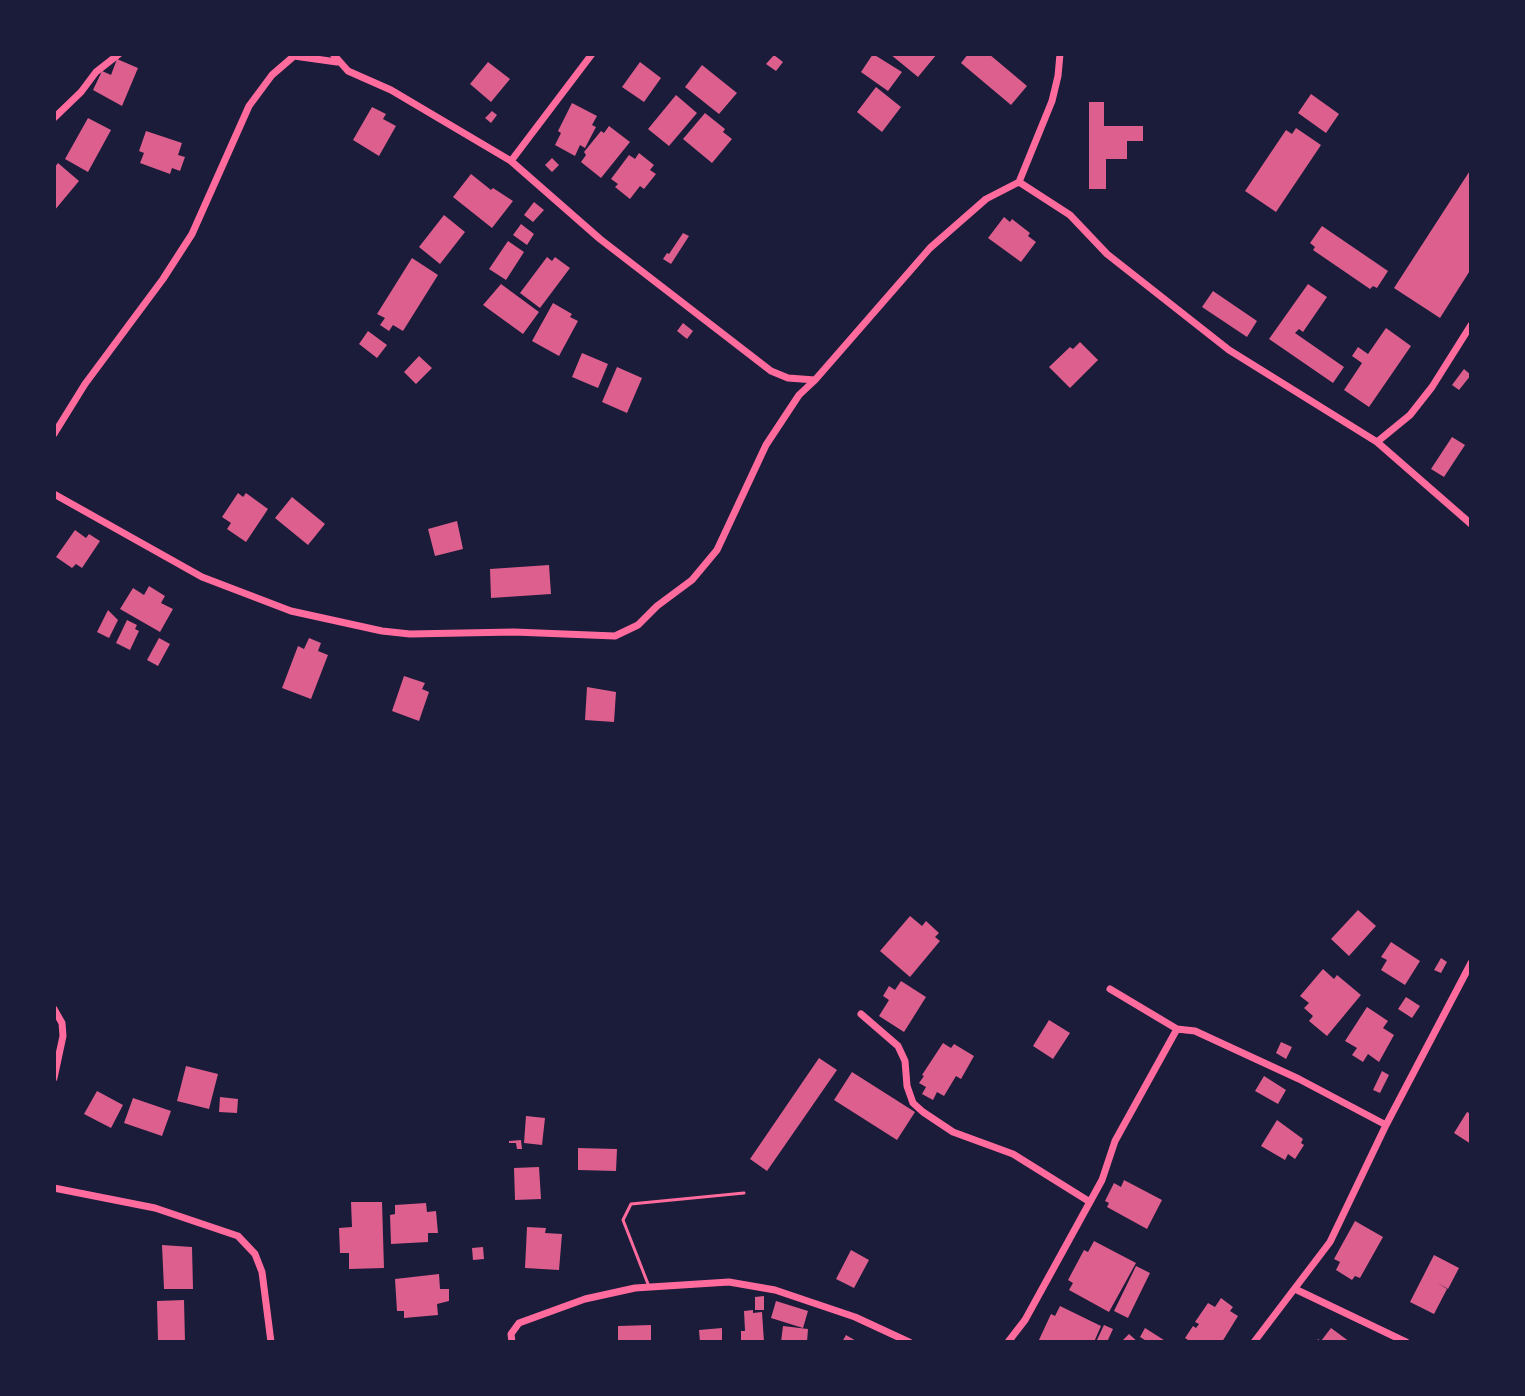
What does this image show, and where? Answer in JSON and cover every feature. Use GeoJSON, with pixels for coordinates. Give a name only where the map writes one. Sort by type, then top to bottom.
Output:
{"type":"FeatureCollection","features":[{"type":"Feature","properties":{"kind":"street"},"geometry":{"type":"LineString","coordinates":[[54,118],[81,92],[96,72],[119,54]]}},
{"type":"Feature","properties":{"kind":"street"},"geometry":{"type":"LineString","coordinates":[[511,161],[592,54]]}},
{"type":"Feature","properties":{"kind":"street"},"geometry":{"type":"LineString","coordinates":[[54,494],[202,577],[291,611],[410,634],[514,632],[615,636],[638,625],[657,606],[692,580],[717,550],[766,445],[799,395],[930,248],[986,199],[1019,182],[1052,101],[1060,54]]}},
{"type":"Feature","properties":{"kind":"street"},"geometry":{"type":"LineString","coordinates":[[54,434],[85,384],[163,279],[192,234],[249,106],[272,75],[295,55],[335,58],[348,71],[391,90],[511,161],[600,239],[771,371],[788,378],[815,380]]}},
{"type":"Feature","properties":{"kind":"street"},"geometry":{"type":"LineString","coordinates":[[1019,182],[1070,215],[1107,254],[1229,350],[1377,442],[1471,524]]}},
{"type":"Feature","properties":{"kind":"street"},"geometry":{"type":"LineString","coordinates":[[1377,442],[1410,415],[1432,387],[1471,325]]}},
{"type":"Feature","properties":{"kind":"street"},"geometry":{"type":"LineString","coordinates":[[1254,1342],[1330,1242],[1386,1125],[1471,963]]}},
{"type":"Feature","properties":{"kind":"street"},"geometry":{"type":"LineString","coordinates":[[1110,989],[1177,1029],[1195,1031],[1299,1079],[1386,1125]]}},
{"type":"Feature","properties":{"kind":"street"},"geometry":{"type":"LineString","coordinates":[[54,1009],[62,1023],[63,1036],[54,1078]]}},
{"type":"Feature","properties":{"kind":"street"},"geometry":{"type":"LineString","coordinates":[[861,1014],[898,1046],[905,1061],[907,1086],[913,1103],[923,1112],[953,1132],[1013,1154],[1090,1202]]}},
{"type":"Feature","properties":{"kind":"street"},"geometry":{"type":"LineString","coordinates":[[1008,1342],[1025,1320],[1102,1180],[1115,1141],[1177,1029]]}},
{"type":"Feature","properties":{"kind":"street"},"geometry":{"type":"LineString","coordinates":[[54,1188],[155,1208],[238,1236],[255,1254],[262,1272],[271,1342]]}},
{"type":"Feature","properties":{"kind":"street"},"geometry":{"type":"LineString","coordinates":[[512,1342],[511,1334],[519,1323],[585,1299],[650,1287],[729,1282],[775,1290],[855,1317],[909,1342]]}},
{"type":"Feature","properties":{"kind":"street"},"geometry":{"type":"LineString","coordinates":[[1295,1289],[1406,1342]]}},
{"type":"Feature","properties":{"kind":"lane"},"geometry":{"type":"LineString","coordinates":[[650,1287],[623,1220],[631,1204],[744,1193]]}},
{"type":"Feature","properties":{"kind":"building"},"geometry":{"type":"Polygon","coordinates":[[[873,54],[902,72],[888,91],[861,72],[873,54]]]}},
{"type":"Feature","properties":{"kind":"building"},"geometry":{"type":"Polygon","coordinates":[[[890,54],[937,54],[918,77],[890,54]]]}},
{"type":"Feature","properties":{"kind":"building"},"geometry":{"type":"Polygon","coordinates":[[[968,54],[989,54],[1027,86],[1011,105],[961,63],[968,54]]]}},
{"type":"Feature","properties":{"kind":"building"},"geometry":{"type":"Polygon","coordinates":[[[774,55],[783,62],[776,71],[766,64],[774,55]]]}},
{"type":"Feature","properties":{"kind":"building"},"geometry":{"type":"Polygon","coordinates":[[[117,59],[138,68],[122,106],[93,90],[102,71],[111,75],[117,59]]]}},
{"type":"Feature","properties":{"kind":"building"},"geometry":{"type":"Polygon","coordinates":[[[488,62],[510,79],[491,102],[470,84],[488,62]]]}},
{"type":"Feature","properties":{"kind":"building"},"geometry":{"type":"Polygon","coordinates":[[[640,62],[661,78],[644,102],[622,87],[640,62]]]}},
{"type":"Feature","properties":{"kind":"building"},"geometry":{"type":"Polygon","coordinates":[[[702,65],[737,93],[719,114],[685,87],[702,65]]]}},
{"type":"Feature","properties":{"kind":"building"},"geometry":{"type":"Polygon","coordinates":[[[876,87],[901,107],[882,132],[857,112],[876,87]]]}},
{"type":"Feature","properties":{"kind":"building"},"geometry":{"type":"Polygon","coordinates":[[[1311,94],[1339,114],[1326,133],[1298,113],[1311,94]]]}},
{"type":"Feature","properties":{"kind":"building"},"geometry":{"type":"Polygon","coordinates":[[[676,95],[697,113],[669,146],[648,129],[676,95]]]}},
{"type":"Feature","properties":{"kind":"building"},"geometry":{"type":"Polygon","coordinates":[[[1089,102],[1104,102],[1104,126],[1143,126],[1143,141],[1127,141],[1127,159],[1106,159],[1106,189],[1089,189],[1089,102]]]}},
{"type":"Feature","properties":{"kind":"building"},"geometry":{"type":"Polygon","coordinates":[[[572,103],[597,116],[592,125],[596,127],[585,148],[580,145],[575,156],[555,145],[561,133],[558,131],[572,103]]]}},
{"type":"Feature","properties":{"kind":"building"},"geometry":{"type":"Polygon","coordinates":[[[372,107],[386,114],[383,119],[396,126],[379,156],[353,140],[372,107]]]}},
{"type":"Feature","properties":{"kind":"building"},"geometry":{"type":"Polygon","coordinates":[[[492,111],[497,115],[491,123],[485,118],[492,111]]]}},
{"type":"Feature","properties":{"kind":"building"},"geometry":{"type":"Polygon","coordinates":[[[705,113],[732,139],[712,163],[683,139],[705,113]]]}},
{"type":"Feature","properties":{"kind":"building"},"geometry":{"type":"Polygon","coordinates":[[[88,118],[111,130],[88,172],[65,159],[88,118]]]}},
{"type":"Feature","properties":{"kind":"building"},"geometry":{"type":"Polygon","coordinates":[[[609,126],[630,142],[601,178],[581,162],[586,155],[584,152],[609,126]]]}},
{"type":"Feature","properties":{"kind":"building"},"geometry":{"type":"Polygon","coordinates":[[[1296,128],[1321,145],[1276,212],[1245,191],[1286,130],[1292,134],[1296,128]]]}},
{"type":"Feature","properties":{"kind":"building"},"geometry":{"type":"Polygon","coordinates":[[[146,131],[182,143],[178,155],[185,157],[180,171],[172,168],[170,174],[140,163],[144,153],[139,151],[146,131]]]}},
{"type":"Feature","properties":{"kind":"building"},"geometry":{"type":"Polygon","coordinates":[[[639,153],[654,165],[650,170],[656,174],[644,189],[640,186],[630,199],[615,187],[618,184],[611,179],[629,155],[635,159],[639,153]]]}},
{"type":"Feature","properties":{"kind":"building"},"geometry":{"type":"Polygon","coordinates":[[[552,158],[559,165],[552,172],[545,165],[552,158]]]}},
{"type":"Feature","properties":{"kind":"building"},"geometry":{"type":"Polygon","coordinates":[[[58,163],[79,181],[54,211],[54,168],[58,163]]]}},
{"type":"Feature","properties":{"kind":"building"},"geometry":{"type":"Polygon","coordinates":[[[1471,169],[1471,269],[1440,318],[1394,288],[1471,169]]]}},
{"type":"Feature","properties":{"kind":"building"},"geometry":{"type":"Polygon","coordinates":[[[471,174],[491,190],[493,188],[513,201],[492,228],[453,197],[471,174]]]}},
{"type":"Feature","properties":{"kind":"building"},"geometry":{"type":"Polygon","coordinates":[[[534,202],[544,210],[533,222],[524,215],[534,202]]]}},
{"type":"Feature","properties":{"kind":"building"},"geometry":{"type":"Polygon","coordinates":[[[444,215],[465,232],[440,264],[419,247],[444,215]]]}},
{"type":"Feature","properties":{"kind":"building"},"geometry":{"type":"Polygon","coordinates":[[[1004,217],[1010,222],[1012,219],[1030,233],[1028,236],[1036,242],[1021,262],[988,238],[1004,217]]]}},
{"type":"Feature","properties":{"kind":"building"},"geometry":{"type":"Polygon","coordinates":[[[521,224],[534,234],[527,245],[513,235],[521,224]]]}},
{"type":"Feature","properties":{"kind":"building"},"geometry":{"type":"Polygon","coordinates":[[[1322,226],[1388,271],[1377,288],[1373,286],[1370,289],[1313,250],[1315,247],[1310,243],[1322,226]]]}},
{"type":"Feature","properties":{"kind":"building"},"geometry":{"type":"Polygon","coordinates":[[[683,233],[689,236],[671,264],[663,259],[683,233]]]}},
{"type":"Feature","properties":{"kind":"building"},"geometry":{"type":"Polygon","coordinates":[[[508,241],[524,252],[506,280],[489,269],[508,241]]]}},
{"type":"Feature","properties":{"kind":"building"},"geometry":{"type":"Polygon","coordinates":[[[547,257],[552,261],[555,257],[570,268],[540,308],[520,293],[547,257]]]}},
{"type":"Feature","properties":{"kind":"building"},"geometry":{"type":"Polygon","coordinates":[[[412,258],[438,275],[403,331],[393,325],[389,331],[380,325],[385,318],[377,314],[412,258]]]}},
{"type":"Feature","properties":{"kind":"building"},"geometry":{"type":"Polygon","coordinates":[[[501,284],[539,312],[523,334],[483,305],[501,284]]]}},
{"type":"Feature","properties":{"kind":"building"},"geometry":{"type":"Polygon","coordinates":[[[1308,284],[1327,297],[1303,332],[1299,329],[1295,333],[1344,367],[1333,383],[1269,339],[1308,284]]]}},
{"type":"Feature","properties":{"kind":"building"},"geometry":{"type":"Polygon","coordinates":[[[1213,291],[1257,321],[1247,337],[1202,307],[1213,291]]]}},
{"type":"Feature","properties":{"kind":"building"},"geometry":{"type":"Polygon","coordinates":[[[553,303],[578,321],[559,356],[532,341],[553,303]]]}},
{"type":"Feature","properties":{"kind":"building"},"geometry":{"type":"Polygon","coordinates":[[[683,323],[693,331],[687,339],[677,331],[683,323]]]}},
{"type":"Feature","properties":{"kind":"building"},"geometry":{"type":"Polygon","coordinates":[[[1386,328],[1411,346],[1369,407],[1344,390],[1362,363],[1352,356],[1358,347],[1368,354],[1386,328]]]}},
{"type":"Feature","properties":{"kind":"building"},"geometry":{"type":"Polygon","coordinates":[[[368,331],[387,345],[377,358],[359,344],[368,331]]]}},
{"type":"Feature","properties":{"kind":"building"},"geometry":{"type":"Polygon","coordinates":[[[1080,342],[1098,360],[1070,388],[1049,367],[1080,342]]]}},
{"type":"Feature","properties":{"kind":"building"},"geometry":{"type":"Polygon","coordinates":[[[582,353],[608,364],[598,388],[572,377],[582,353]]]}},
{"type":"Feature","properties":{"kind":"building"},"geometry":{"type":"Polygon","coordinates":[[[419,356],[432,368],[416,384],[404,372],[419,356]]]}},
{"type":"Feature","properties":{"kind":"building"},"geometry":{"type":"Polygon","coordinates":[[[617,367],[642,378],[627,413],[602,402],[617,367]]]}},
{"type":"Feature","properties":{"kind":"building"},"geometry":{"type":"Polygon","coordinates":[[[1464,369],[1471,375],[1459,390],[1452,385],[1464,369]]]}},
{"type":"Feature","properties":{"kind":"building"},"geometry":{"type":"Polygon","coordinates":[[[1452,437],[1465,445],[1444,477],[1431,469],[1452,437]]]}},
{"type":"Feature","properties":{"kind":"building"},"geometry":{"type":"Polygon","coordinates":[[[238,493],[243,497],[246,493],[268,509],[246,542],[227,529],[231,523],[222,517],[238,493]]]}},
{"type":"Feature","properties":{"kind":"building"},"geometry":{"type":"Polygon","coordinates":[[[292,497],[325,524],[308,545],[275,518],[292,497]]]}},
{"type":"Feature","properties":{"kind":"building"},"geometry":{"type":"Polygon","coordinates":[[[457,521],[463,549],[435,556],[428,529],[457,521]]]}},
{"type":"Feature","properties":{"kind":"building"},"geometry":{"type":"Polygon","coordinates":[[[75,530],[86,538],[89,534],[100,541],[82,568],[76,564],[72,568],[56,557],[75,530]]]}},
{"type":"Feature","properties":{"kind":"building"},"geometry":{"type":"Polygon","coordinates":[[[549,565],[551,594],[491,598],[490,569],[549,565]]]}},
{"type":"Feature","properties":{"kind":"building"},"geometry":{"type":"Polygon","coordinates":[[[149,586],[165,596],[161,603],[173,609],[160,632],[120,609],[133,588],[144,595],[149,586]]]}},
{"type":"Feature","properties":{"kind":"building"},"geometry":{"type":"Polygon","coordinates":[[[108,610],[118,620],[109,638],[97,632],[108,610]]]}},
{"type":"Feature","properties":{"kind":"building"},"geometry":{"type":"Polygon","coordinates":[[[127,620],[137,625],[135,629],[139,631],[130,650],[116,643],[127,620]]]}},
{"type":"Feature","properties":{"kind":"building"},"geometry":{"type":"Polygon","coordinates":[[[159,638],[170,644],[158,666],[147,660],[159,638]]]}},
{"type":"Feature","properties":{"kind":"building"},"geometry":{"type":"Polygon","coordinates":[[[309,638],[321,643],[318,651],[328,655],[311,699],[282,688],[298,646],[304,649],[309,638]]]}},
{"type":"Feature","properties":{"kind":"building"},"geometry":{"type":"Polygon","coordinates":[[[404,676],[425,683],[422,689],[429,692],[419,721],[392,711],[404,676]]]}},
{"type":"Feature","properties":{"kind":"building"},"geometry":{"type":"Polygon","coordinates":[[[587,687],[616,692],[614,722],[585,720],[587,687]]]}},
{"type":"Feature","properties":{"kind":"building"},"geometry":{"type":"Polygon","coordinates":[[[1358,910],[1376,926],[1349,956],[1331,939],[1358,910]]]}},
{"type":"Feature","properties":{"kind":"building"},"geometry":{"type":"Polygon","coordinates":[[[910,916],[922,926],[926,921],[939,933],[935,937],[940,941],[910,977],[880,951],[910,916]]]}},
{"type":"Feature","properties":{"kind":"building"},"geometry":{"type":"Polygon","coordinates":[[[1391,942],[1420,961],[1405,985],[1381,970],[1387,960],[1381,957],[1391,942]]]}},
{"type":"Feature","properties":{"kind":"building"},"geometry":{"type":"Polygon","coordinates":[[[1441,958],[1447,962],[1441,973],[1434,970],[1441,958]]]}},
{"type":"Feature","properties":{"kind":"building"},"geometry":{"type":"Polygon","coordinates":[[[1323,969],[1334,979],[1337,975],[1361,995],[1327,1036],[1309,1021],[1313,1016],[1304,1008],[1309,1003],[1300,996],[1323,969]]]}},
{"type":"Feature","properties":{"kind":"building"},"geometry":{"type":"Polygon","coordinates":[[[901,981],[926,997],[904,1032],[879,1016],[889,1000],[883,996],[889,986],[895,990],[901,981]]]}},
{"type":"Feature","properties":{"kind":"building"},"geometry":{"type":"Polygon","coordinates":[[[1406,997],[1420,1006],[1412,1018],[1398,1009],[1406,997]]]}},
{"type":"Feature","properties":{"kind":"building"},"geometry":{"type":"Polygon","coordinates":[[[1367,1007],[1388,1021],[1383,1028],[1394,1035],[1379,1062],[1368,1054],[1363,1062],[1352,1055],[1357,1048],[1345,1041],[1367,1007]]]}},
{"type":"Feature","properties":{"kind":"building"},"geometry":{"type":"Polygon","coordinates":[[[1049,1020],[1070,1033],[1053,1059],[1033,1046],[1049,1020]]]}},
{"type":"Feature","properties":{"kind":"building"},"geometry":{"type":"Polygon","coordinates":[[[1281,1042],[1292,1047],[1286,1059],[1276,1053],[1281,1042]]]}},
{"type":"Feature","properties":{"kind":"building"},"geometry":{"type":"Polygon","coordinates":[[[943,1043],[951,1048],[954,1044],[974,1056],[961,1079],[956,1076],[944,1096],[937,1092],[933,1100],[922,1094],[926,1087],[919,1083],[943,1043]]]}},
{"type":"Feature","properties":{"kind":"building"},"geometry":{"type":"Polygon","coordinates":[[[819,1058],[837,1070],[767,1171],[750,1159],[819,1058]]]}},
{"type":"Feature","properties":{"kind":"building"},"geometry":{"type":"Polygon","coordinates":[[[186,1066],[218,1074],[209,1109],[177,1101],[186,1066]]]}},
{"type":"Feature","properties":{"kind":"building"},"geometry":{"type":"Polygon","coordinates":[[[1382,1071],[1389,1075],[1380,1093],[1373,1090],[1382,1071]]]}},
{"type":"Feature","properties":{"kind":"building"},"geometry":{"type":"Polygon","coordinates":[[[852,1072],[915,1112],[897,1140],[834,1100],[852,1072]]]}},
{"type":"Feature","properties":{"kind":"building"},"geometry":{"type":"Polygon","coordinates":[[[1264,1076],[1286,1090],[1278,1104],[1255,1091],[1264,1076]]]}},
{"type":"Feature","properties":{"kind":"building"},"geometry":{"type":"Polygon","coordinates":[[[97,1091],[123,1105],[111,1128],[84,1114],[97,1091]]]}},
{"type":"Feature","properties":{"kind":"building"},"geometry":{"type":"Polygon","coordinates":[[[220,1097],[238,1099],[237,1113],[219,1112],[220,1097]]]}},
{"type":"Feature","properties":{"kind":"building"},"geometry":{"type":"Polygon","coordinates":[[[133,1098],[171,1111],[162,1136],[124,1123],[133,1098]]]}},
{"type":"Feature","properties":{"kind":"building"},"geometry":{"type":"Polygon","coordinates":[[[1467,1112],[1471,1114],[1471,1144],[1454,1133],[1467,1112]]]}},
{"type":"Feature","properties":{"kind":"building"},"geometry":{"type":"Polygon","coordinates":[[[526,1116],[545,1118],[542,1145],[524,1143],[526,1116]]]}},
{"type":"Feature","properties":{"kind":"building"},"geometry":{"type":"Polygon","coordinates":[[[1277,1120],[1303,1139],[1301,1143],[1304,1145],[1295,1159],[1288,1154],[1285,1160],[1261,1146],[1277,1120]]]}},
{"type":"Feature","properties":{"kind":"building"},"geometry":{"type":"Polygon","coordinates":[[[521,1140],[522,1149],[517,1149],[516,1143],[509,1143],[509,1141],[521,1140]]]}},
{"type":"Feature","properties":{"kind":"building"},"geometry":{"type":"Polygon","coordinates":[[[578,1148],[617,1149],[616,1171],[578,1170],[578,1148]]]}},
{"type":"Feature","properties":{"kind":"building"},"geometry":{"type":"Polygon","coordinates":[[[539,1167],[541,1199],[515,1200],[514,1168],[539,1167]]]}},
{"type":"Feature","properties":{"kind":"building"},"geometry":{"type":"Polygon","coordinates":[[[1124,1180],[1162,1200],[1147,1229],[1107,1207],[1109,1203],[1105,1201],[1114,1183],[1121,1187],[1124,1180]]]}},
{"type":"Feature","properties":{"kind":"building"},"geometry":{"type":"Polygon","coordinates":[[[351,1202],[382,1202],[384,1268],[349,1269],[349,1253],[340,1253],[339,1228],[352,1227],[351,1202]]]}},
{"type":"Feature","properties":{"kind":"building"},"geometry":{"type":"Polygon","coordinates":[[[426,1203],[427,1212],[436,1211],[438,1233],[428,1233],[428,1242],[391,1244],[390,1215],[395,1214],[395,1205],[426,1203]]]}},
{"type":"Feature","properties":{"kind":"building"},"geometry":{"type":"Polygon","coordinates":[[[1355,1221],[1383,1237],[1360,1278],[1355,1276],[1352,1280],[1336,1270],[1340,1262],[1334,1259],[1355,1221]]]}},
{"type":"Feature","properties":{"kind":"building"},"geometry":{"type":"Polygon","coordinates":[[[527,1227],[546,1228],[545,1233],[562,1234],[559,1270],[525,1268],[527,1227]]]}},
{"type":"Feature","properties":{"kind":"building"},"geometry":{"type":"Polygon","coordinates":[[[1094,1241],[1136,1263],[1109,1312],[1069,1290],[1073,1283],[1068,1280],[1084,1250],[1088,1252],[1094,1241]]]}},
{"type":"Feature","properties":{"kind":"building"},"geometry":{"type":"Polygon","coordinates":[[[162,1245],[192,1247],[193,1289],[164,1289],[162,1245]]]}},
{"type":"Feature","properties":{"kind":"building"},"geometry":{"type":"Polygon","coordinates":[[[483,1247],[484,1259],[473,1260],[472,1248],[483,1247]]]}},
{"type":"Feature","properties":{"kind":"building"},"geometry":{"type":"Polygon","coordinates":[[[851,1250],[869,1260],[854,1288],[836,1279],[851,1250]]]}},
{"type":"Feature","properties":{"kind":"building"},"geometry":{"type":"Polygon","coordinates":[[[1434,1255],[1459,1268],[1448,1289],[1438,1283],[1447,1289],[1434,1314],[1410,1302],[1434,1255]]]}},
{"type":"Feature","properties":{"kind":"building"},"geometry":{"type":"Polygon","coordinates":[[[1136,1266],[1150,1273],[1128,1318],[1114,1311],[1136,1266]]]}},
{"type":"Feature","properties":{"kind":"building"},"geometry":{"type":"Polygon","coordinates":[[[439,1274],[440,1289],[449,1289],[449,1301],[437,1304],[438,1315],[404,1318],[404,1311],[397,1311],[395,1279],[439,1274]]]}},
{"type":"Feature","properties":{"kind":"building"},"geometry":{"type":"Polygon","coordinates":[[[764,1296],[764,1310],[755,1310],[755,1297],[764,1296]]]}},
{"type":"Feature","properties":{"kind":"building"},"geometry":{"type":"Polygon","coordinates":[[[1221,1298],[1233,1307],[1230,1311],[1238,1316],[1222,1342],[1191,1342],[1185,1338],[1193,1326],[1196,1328],[1199,1324],[1195,1322],[1208,1303],[1215,1307],[1221,1298]]]}},
{"type":"Feature","properties":{"kind":"building"},"geometry":{"type":"Polygon","coordinates":[[[184,1300],[185,1342],[158,1342],[157,1301],[184,1300]]]}},
{"type":"Feature","properties":{"kind":"building"},"geometry":{"type":"Polygon","coordinates":[[[776,1301],[808,1311],[803,1328],[771,1318],[776,1301]]]}},
{"type":"Feature","properties":{"kind":"building"},"geometry":{"type":"Polygon","coordinates":[[[1060,1306],[1101,1326],[1094,1342],[1038,1342],[1051,1314],[1055,1316],[1060,1306]]]}},
{"type":"Feature","properties":{"kind":"building"},"geometry":{"type":"Polygon","coordinates":[[[753,1310],[753,1313],[762,1312],[764,1342],[741,1340],[741,1331],[745,1331],[744,1311],[753,1310]]]}},
{"type":"Feature","properties":{"kind":"building"},"geometry":{"type":"Polygon","coordinates":[[[651,1325],[651,1342],[618,1342],[618,1326],[651,1325]]]}},
{"type":"Feature","properties":{"kind":"building"},"geometry":{"type":"Polygon","coordinates":[[[1104,1325],[1113,1329],[1107,1342],[1096,1342],[1104,1325]]]}},
{"type":"Feature","properties":{"kind":"building"},"geometry":{"type":"Polygon","coordinates":[[[783,1326],[808,1329],[807,1342],[781,1342],[783,1326]]]}},
{"type":"Feature","properties":{"kind":"building"},"geometry":{"type":"Polygon","coordinates":[[[722,1328],[722,1342],[700,1342],[699,1330],[722,1328]]]}},
{"type":"Feature","properties":{"kind":"building"},"geometry":{"type":"Polygon","coordinates":[[[1145,1328],[1167,1342],[1148,1342],[1140,1337],[1145,1328]]]}},
{"type":"Feature","properties":{"kind":"building"},"geometry":{"type":"Polygon","coordinates":[[[1331,1328],[1350,1342],[1316,1342],[1318,1339],[1321,1341],[1331,1328]]]}},
{"type":"Feature","properties":{"kind":"building"},"geometry":{"type":"Polygon","coordinates":[[[1129,1334],[1138,1342],[1121,1342],[1129,1334]]]}},
{"type":"Feature","properties":{"kind":"building"},"geometry":{"type":"Polygon","coordinates":[[[846,1335],[858,1342],[842,1342],[846,1335]]]}}]}
